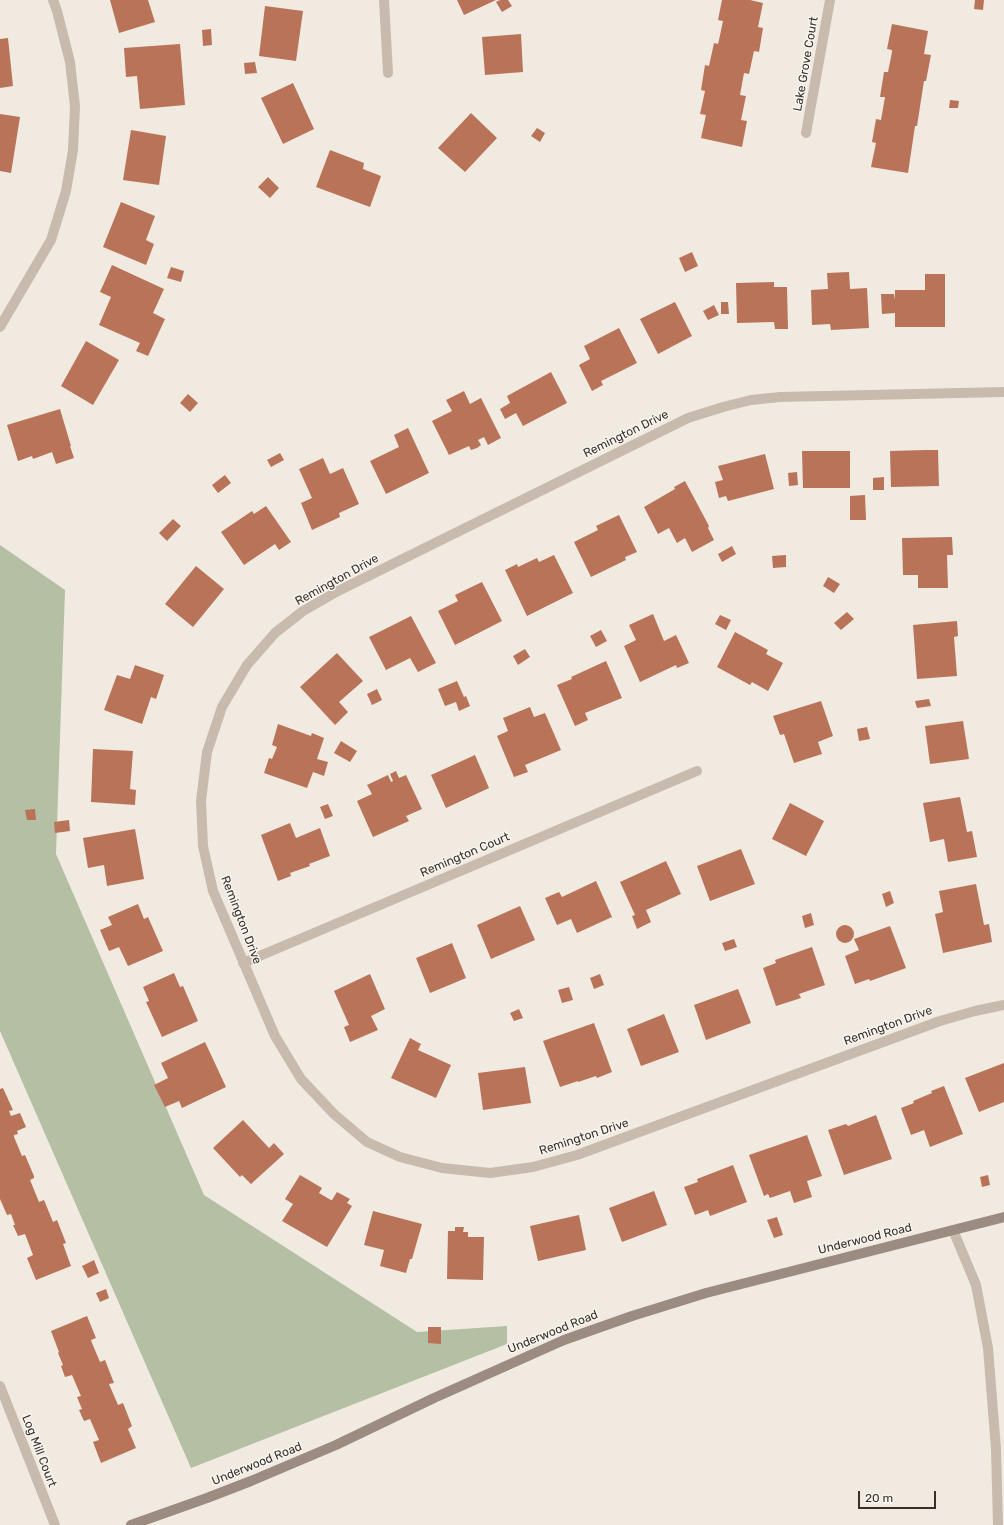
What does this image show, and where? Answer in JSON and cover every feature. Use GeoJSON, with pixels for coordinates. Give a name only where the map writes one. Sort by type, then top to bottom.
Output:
{"type":"FeatureCollection","features":[{"type":"Feature","properties":{"kind":"street"},"geometry":{"type":"LineString","coordinates":[[0,327],[51,240],[68,184],[73,150],[75,106],[70,62],[58,11],[53,0]]}},
{"type":"Feature","properties":{"kind":"street"},"geometry":{"type":"LineString","coordinates":[[384,0],[388,73]]}},
{"type":"Feature","properties":{"kind":"street","name":"Lake Grove Court"},"geometry":{"type":"LineString","coordinates":[[806,133],[830,0]]}},
{"type":"Feature","properties":{"kind":"street","name":"Remington Drive"},"geometry":{"type":"LineString","coordinates":[[1004,392],[780,397],[751,400],[688,418],[345,587],[303,612],[276,633],[247,665],[222,707],[207,752],[200,801],[203,846],[213,891],[274,1036],[301,1079],[334,1114],[367,1142],[400,1157],[442,1168],[490,1173],[534,1167],[577,1155],[940,1021],[975,1011],[1004,1005]]}},
{"type":"Feature","properties":{"kind":"street","name":"Remington Court"},"geometry":{"type":"LineString","coordinates":[[243,963],[697,772]]}},
{"type":"Feature","properties":{"kind":"street","name":"Underwood Road"},"geometry":{"type":"LineString","coordinates":[[131,1525],[207,1498],[329,1448],[434,1398],[564,1340],[706,1293],[1004,1217]]}},
{"type":"Feature","properties":{"kind":"street"},"geometry":{"type":"LineString","coordinates":[[953,1230],[976,1285],[988,1348],[996,1449],[998,1525]]}},
{"type":"Feature","properties":{"kind":"street","name":"Log Mill Court"},"geometry":{"type":"LineString","coordinates":[[0,1386],[55,1525]]}},
{"type":"Feature","properties":{"kind":"green space"},"geometry":{"type":"Polygon","coordinates":[[[0,545],[65,590],[56,854],[204,1195],[417,1332],[507,1326],[507,1344],[191,1468],[0,1031],[0,545]]]}},
{"type":"Feature","properties":{"kind":"building"},"geometry":{"type":"Polygon","coordinates":[[[110,0],[148,0],[155,22],[119,33],[110,0]]]}},
{"type":"Feature","properties":{"kind":"building"},"geometry":{"type":"Polygon","coordinates":[[[457,0],[496,0],[464,15],[457,0]]]}},
{"type":"Feature","properties":{"kind":"building"},"geometry":{"type":"Polygon","coordinates":[[[500,0],[508,0],[512,6],[502,12],[496,2],[500,0]]]}},
{"type":"Feature","properties":{"kind":"building"},"geometry":{"type":"Polygon","coordinates":[[[722,0],[750,0],[763,3],[758,27],[763,28],[759,52],[754,51],[749,74],[744,73],[740,95],[746,96],[741,120],[747,121],[742,147],[701,138],[706,115],[700,114],[705,91],[701,90],[705,65],[709,66],[714,43],[718,44],[719,40],[723,21],[718,20],[722,0]]]}},
{"type":"Feature","properties":{"kind":"building"},"geometry":{"type":"Polygon","coordinates":[[[975,0],[984,0],[983,10],[974,9],[975,0]]]}},
{"type":"Feature","properties":{"kind":"building"},"geometry":{"type":"Polygon","coordinates":[[[265,6],[303,11],[296,61],[259,56],[265,6]]]}},
{"type":"Feature","properties":{"kind":"building"},"geometry":{"type":"Polygon","coordinates":[[[892,24],[928,31],[924,54],[931,55],[926,81],[924,81],[917,126],[915,126],[908,173],[871,167],[876,143],[872,142],[876,119],[881,120],[885,97],[880,97],[884,72],[888,72],[892,52],[892,50],[887,49],[892,24]]]}},
{"type":"Feature","properties":{"kind":"building"},"geometry":{"type":"Polygon","coordinates":[[[211,29],[212,45],[203,46],[202,30],[211,29]]]}},
{"type":"Feature","properties":{"kind":"building"},"geometry":{"type":"Polygon","coordinates":[[[521,34],[523,72],[485,75],[482,37],[521,34]]]}},
{"type":"Feature","properties":{"kind":"building"},"geometry":{"type":"Polygon","coordinates":[[[8,38],[13,86],[0,88],[0,39],[8,38]]]}},
{"type":"Feature","properties":{"kind":"building"},"geometry":{"type":"Polygon","coordinates":[[[180,44],[185,105],[140,109],[137,76],[126,77],[124,48],[180,44]]]}},
{"type":"Feature","properties":{"kind":"building"},"geometry":{"type":"Polygon","coordinates":[[[255,62],[257,73],[245,74],[244,63],[255,62]]]}},
{"type":"Feature","properties":{"kind":"building"},"geometry":{"type":"Polygon","coordinates":[[[293,83],[314,129],[283,144],[261,98],[293,83]]]}},
{"type":"Feature","properties":{"kind":"building"},"geometry":{"type":"Polygon","coordinates":[[[950,100],[959,101],[958,108],[949,108],[950,100]]]}},
{"type":"Feature","properties":{"kind":"building"},"geometry":{"type":"Polygon","coordinates":[[[471,113],[497,138],[465,172],[438,148],[471,113]]]}},
{"type":"Feature","properties":{"kind":"building"},"geometry":{"type":"Polygon","coordinates":[[[0,114],[20,117],[11,173],[0,171],[0,114]]]}},
{"type":"Feature","properties":{"kind":"building"},"geometry":{"type":"Polygon","coordinates":[[[537,128],[545,133],[540,142],[531,136],[537,128]]]}},
{"type":"Feature","properties":{"kind":"building"},"geometry":{"type":"Polygon","coordinates":[[[131,130],[166,136],[159,185],[123,180],[131,130]]]}},
{"type":"Feature","properties":{"kind":"building"},"geometry":{"type":"Polygon","coordinates":[[[330,150],[364,163],[363,169],[381,176],[370,207],[316,187],[330,150]]]}},
{"type":"Feature","properties":{"kind":"building"},"geometry":{"type":"Polygon","coordinates":[[[268,177],[279,188],[270,198],[258,187],[268,177]]]}},
{"type":"Feature","properties":{"kind":"building"},"geometry":{"type":"Polygon","coordinates":[[[121,202],[155,216],[146,240],[154,244],[146,265],[103,247],[121,202]]]}},
{"type":"Feature","properties":{"kind":"building"},"geometry":{"type":"Polygon","coordinates":[[[692,252],[698,266],[685,272],[679,258],[692,252]]]}},
{"type":"Feature","properties":{"kind":"building"},"geometry":{"type":"Polygon","coordinates":[[[112,265],[164,289],[153,313],[165,319],[148,356],[136,351],[140,343],[99,325],[111,297],[100,292],[112,265]]]}},
{"type":"Feature","properties":{"kind":"building"},"geometry":{"type":"Polygon","coordinates":[[[171,267],[184,271],[181,282],[167,278],[171,267]]]}},
{"type":"Feature","properties":{"kind":"building"},"geometry":{"type":"Polygon","coordinates":[[[849,272],[850,289],[867,288],[869,328],[831,330],[830,324],[812,325],[811,290],[828,289],[827,273],[849,272]]]}},
{"type":"Feature","properties":{"kind":"building"},"geometry":{"type":"Polygon","coordinates":[[[925,274],[945,274],[945,327],[895,327],[895,313],[882,314],[881,294],[894,294],[895,300],[895,290],[925,290],[925,274]]]}},
{"type":"Feature","properties":{"kind":"building"},"geometry":{"type":"Polygon","coordinates":[[[774,282],[774,287],[787,287],[788,329],[775,329],[774,322],[737,323],[736,283],[774,282]]]}},
{"type":"Feature","properties":{"kind":"building"},"geometry":{"type":"Polygon","coordinates":[[[675,302],[692,336],[658,354],[640,319],[675,302]]]}},
{"type":"Feature","properties":{"kind":"building"},"geometry":{"type":"Polygon","coordinates":[[[721,302],[728,302],[729,314],[721,314],[721,302]]]}},
{"type":"Feature","properties":{"kind":"building"},"geometry":{"type":"Polygon","coordinates":[[[714,305],[719,315],[708,320],[703,311],[714,305]]]}},
{"type":"Feature","properties":{"kind":"building"},"geometry":{"type":"Polygon","coordinates":[[[619,328],[637,363],[601,381],[603,385],[592,391],[579,365],[590,359],[584,346],[619,328]]]}},
{"type":"Feature","properties":{"kind":"building"},"geometry":{"type":"Polygon","coordinates":[[[86,341],[119,360],[93,405],[61,386],[86,341]]]}},
{"type":"Feature","properties":{"kind":"building"},"geometry":{"type":"Polygon","coordinates":[[[551,372],[567,403],[523,426],[516,413],[505,419],[500,409],[510,403],[507,396],[551,372]]]}},
{"type":"Feature","properties":{"kind":"building"},"geometry":{"type":"Polygon","coordinates":[[[464,391],[470,404],[481,398],[501,438],[488,445],[484,437],[478,440],[481,445],[477,448],[471,450],[469,446],[449,455],[432,421],[452,411],[446,400],[464,391]]]}},
{"type":"Feature","properties":{"kind":"building"},"geometry":{"type":"Polygon","coordinates":[[[188,394],[198,403],[190,412],[180,403],[188,394]]]}},
{"type":"Feature","properties":{"kind":"building"},"geometry":{"type":"Polygon","coordinates":[[[60,409],[74,458],[56,464],[52,452],[33,459],[32,456],[18,461],[7,425],[60,409]]]}},
{"type":"Feature","properties":{"kind":"building"},"geometry":{"type":"Polygon","coordinates":[[[408,428],[429,473],[386,494],[370,461],[399,447],[394,435],[408,428]]]}},
{"type":"Feature","properties":{"kind":"building"},"geometry":{"type":"Polygon","coordinates":[[[938,450],[939,486],[891,487],[890,451],[938,450]]]}},
{"type":"Feature","properties":{"kind":"building"},"geometry":{"type":"Polygon","coordinates":[[[802,451],[850,451],[850,488],[803,488],[802,451]]]}},
{"type":"Feature","properties":{"kind":"building"},"geometry":{"type":"Polygon","coordinates":[[[280,453],[284,460],[271,467],[267,460],[280,453]]]}},
{"type":"Feature","properties":{"kind":"building"},"geometry":{"type":"Polygon","coordinates":[[[765,454],[774,489],[728,501],[726,496],[719,498],[715,482],[723,480],[718,466],[765,454]]]}},
{"type":"Feature","properties":{"kind":"building"},"geometry":{"type":"Polygon","coordinates":[[[323,458],[330,474],[343,468],[359,504],[339,513],[340,517],[312,530],[301,503],[312,498],[299,469],[323,458]]]}},
{"type":"Feature","properties":{"kind":"building"},"geometry":{"type":"Polygon","coordinates":[[[797,472],[798,485],[789,486],[788,473],[797,472]]]}},
{"type":"Feature","properties":{"kind":"building"},"geometry":{"type":"Polygon","coordinates":[[[225,475],[231,483],[218,493],[212,485],[225,475]]]}},
{"type":"Feature","properties":{"kind":"building"},"geometry":{"type":"Polygon","coordinates":[[[884,477],[884,490],[873,490],[873,478],[884,477]]]}},
{"type":"Feature","properties":{"kind":"building"},"geometry":{"type":"Polygon","coordinates":[[[685,481],[709,526],[708,528],[714,540],[692,552],[685,538],[677,543],[669,528],[658,534],[644,507],[675,489],[674,487],[685,481]]]}},
{"type":"Feature","properties":{"kind":"building"},"geometry":{"type":"Polygon","coordinates":[[[865,495],[866,520],[850,520],[850,496],[865,495]]]}},
{"type":"Feature","properties":{"kind":"building"},"geometry":{"type":"Polygon","coordinates":[[[266,506],[291,542],[279,550],[275,544],[244,565],[221,532],[252,511],[254,514],[266,506]]]}},
{"type":"Feature","properties":{"kind":"building"},"geometry":{"type":"Polygon","coordinates":[[[619,515],[637,552],[625,557],[626,560],[591,577],[574,542],[598,530],[596,526],[619,515]]]}},
{"type":"Feature","properties":{"kind":"building"},"geometry":{"type":"Polygon","coordinates":[[[173,519],[181,526],[167,541],[159,533],[173,519]]]}},
{"type":"Feature","properties":{"kind":"building"},"geometry":{"type":"Polygon","coordinates":[[[952,537],[953,555],[947,555],[948,588],[918,588],[918,575],[903,575],[902,538],[952,537]]]}},
{"type":"Feature","properties":{"kind":"building"},"geometry":{"type":"Polygon","coordinates":[[[732,546],[736,554],[722,562],[718,554],[732,546]]]}},
{"type":"Feature","properties":{"kind":"building"},"geometry":{"type":"Polygon","coordinates":[[[554,555],[573,593],[527,616],[505,570],[517,564],[518,567],[537,558],[539,562],[554,555]]]}},
{"type":"Feature","properties":{"kind":"building"},"geometry":{"type":"Polygon","coordinates":[[[786,555],[786,567],[773,568],[772,556],[786,555]]]}},
{"type":"Feature","properties":{"kind":"building"},"geometry":{"type":"Polygon","coordinates":[[[196,566],[224,589],[193,627],[165,604],[196,566]]]}},
{"type":"Feature","properties":{"kind":"building"},"geometry":{"type":"Polygon","coordinates":[[[828,577],[840,584],[834,593],[823,586],[828,577]]]}},
{"type":"Feature","properties":{"kind":"building"},"geometry":{"type":"Polygon","coordinates":[[[482,582],[502,621],[455,645],[438,611],[458,601],[455,595],[482,582]]]}},
{"type":"Feature","properties":{"kind":"building"},"geometry":{"type":"Polygon","coordinates":[[[847,612],[854,619],[841,630],[834,623],[847,612]]]}},
{"type":"Feature","properties":{"kind":"building"},"geometry":{"type":"Polygon","coordinates":[[[653,614],[664,641],[676,635],[689,663],[677,668],[676,665],[640,682],[624,646],[636,640],[629,625],[653,614]]]}},
{"type":"Feature","properties":{"kind":"building"},"geometry":{"type":"Polygon","coordinates":[[[720,615],[731,620],[726,630],[715,624],[720,615]]]}},
{"type":"Feature","properties":{"kind":"building"},"geometry":{"type":"Polygon","coordinates":[[[411,616],[436,663],[418,672],[410,658],[386,670],[369,637],[411,616]]]}},
{"type":"Feature","properties":{"kind":"building"},"geometry":{"type":"Polygon","coordinates":[[[957,621],[958,636],[954,637],[957,676],[917,679],[913,625],[957,621]]]}},
{"type":"Feature","properties":{"kind":"building"},"geometry":{"type":"Polygon","coordinates":[[[601,630],[607,641],[596,647],[590,636],[601,630]]]}},
{"type":"Feature","properties":{"kind":"building"},"geometry":{"type":"Polygon","coordinates":[[[735,632],[768,650],[766,654],[783,663],[768,691],[752,682],[750,685],[717,667],[735,632]]]}},
{"type":"Feature","properties":{"kind":"building"},"geometry":{"type":"Polygon","coordinates":[[[525,649],[530,657],[518,665],[513,656],[525,649]]]}},
{"type":"Feature","properties":{"kind":"building"},"geometry":{"type":"Polygon","coordinates":[[[337,653],[363,681],[339,702],[348,712],[335,725],[300,687],[337,653]]]}},
{"type":"Feature","properties":{"kind":"building"},"geometry":{"type":"Polygon","coordinates":[[[606,661],[622,698],[585,713],[588,720],[575,726],[557,685],[572,679],[571,677],[606,661]]]}},
{"type":"Feature","properties":{"kind":"building"},"geometry":{"type":"Polygon","coordinates":[[[135,665],[164,675],[156,699],[151,697],[142,724],[104,710],[117,675],[130,679],[135,665]]]}},
{"type":"Feature","properties":{"kind":"building"},"geometry":{"type":"Polygon","coordinates":[[[457,681],[470,706],[459,711],[456,702],[445,706],[438,689],[457,681]]]}},
{"type":"Feature","properties":{"kind":"building"},"geometry":{"type":"Polygon","coordinates":[[[377,689],[382,700],[372,705],[367,694],[377,689]]]}},
{"type":"Feature","properties":{"kind":"building"},"geometry":{"type":"Polygon","coordinates":[[[929,699],[931,706],[917,708],[915,701],[929,699]]]}},
{"type":"Feature","properties":{"kind":"building"},"geometry":{"type":"Polygon","coordinates":[[[821,701],[833,736],[818,742],[822,754],[794,763],[784,734],[780,735],[773,716],[821,701]]]}},
{"type":"Feature","properties":{"kind":"building"},"geometry":{"type":"Polygon","coordinates":[[[530,707],[534,717],[545,713],[561,750],[525,765],[528,772],[514,777],[497,736],[508,731],[503,718],[530,707]]]}},
{"type":"Feature","properties":{"kind":"building"},"geometry":{"type":"Polygon","coordinates":[[[963,721],[969,759],[930,764],[925,726],[963,721]]]}},
{"type":"Feature","properties":{"kind":"building"},"geometry":{"type":"Polygon","coordinates":[[[278,724],[311,736],[312,733],[324,738],[317,759],[328,762],[324,776],[313,772],[307,788],[264,773],[269,758],[272,759],[277,747],[272,745],[278,724]]]}},
{"type":"Feature","properties":{"kind":"building"},"geometry":{"type":"Polygon","coordinates":[[[867,727],[870,739],[859,741],[857,729],[867,727]]]}},
{"type":"Feature","properties":{"kind":"building"},"geometry":{"type":"Polygon","coordinates":[[[341,741],[357,751],[350,762],[334,753],[341,741]]]}},
{"type":"Feature","properties":{"kind":"building"},"geometry":{"type":"Polygon","coordinates":[[[93,749],[133,751],[130,789],[136,790],[135,805],[91,802],[93,749]]]}},
{"type":"Feature","properties":{"kind":"building"},"geometry":{"type":"Polygon","coordinates":[[[475,755],[489,788],[446,808],[431,775],[475,755]]]}},
{"type":"Feature","properties":{"kind":"building"},"geometry":{"type":"Polygon","coordinates":[[[396,771],[399,778],[406,775],[422,809],[406,816],[409,821],[373,837],[357,801],[372,794],[367,785],[388,775],[391,782],[393,781],[390,774],[396,771]]]}},
{"type":"Feature","properties":{"kind":"building"},"geometry":{"type":"Polygon","coordinates":[[[960,797],[967,832],[972,831],[977,857],[948,862],[944,839],[930,842],[923,803],[960,797]]]}},
{"type":"Feature","properties":{"kind":"building"},"geometry":{"type":"Polygon","coordinates":[[[790,803],[824,821],[806,856],[772,839],[790,803]]]}},
{"type":"Feature","properties":{"kind":"building"},"geometry":{"type":"Polygon","coordinates":[[[328,804],[333,816],[325,819],[320,807],[328,804]]]}},
{"type":"Feature","properties":{"kind":"building"},"geometry":{"type":"Polygon","coordinates":[[[35,809],[36,820],[27,820],[25,810],[35,809]]]}},
{"type":"Feature","properties":{"kind":"building"},"geometry":{"type":"Polygon","coordinates":[[[69,820],[70,831],[55,833],[54,822],[69,820]]]}},
{"type":"Feature","properties":{"kind":"building"},"geometry":{"type":"Polygon","coordinates":[[[290,823],[296,838],[320,828],[330,856],[309,864],[310,866],[290,873],[291,876],[278,881],[261,835],[290,823]]]}},
{"type":"Feature","properties":{"kind":"building"},"geometry":{"type":"Polygon","coordinates":[[[135,829],[144,879],[107,886],[104,865],[88,868],[83,838],[135,829]]]}},
{"type":"Feature","properties":{"kind":"building"},"geometry":{"type":"Polygon","coordinates":[[[741,849],[755,884],[710,901],[697,866],[741,849]]]}},
{"type":"Feature","properties":{"kind":"building"},"geometry":{"type":"Polygon","coordinates":[[[666,861],[681,894],[646,910],[651,922],[637,929],[632,916],[635,915],[620,882],[666,861]]]}},
{"type":"Feature","properties":{"kind":"building"},"geometry":{"type":"Polygon","coordinates":[[[596,881],[612,917],[577,933],[571,919],[557,925],[545,898],[559,892],[562,897],[596,881]]]}},
{"type":"Feature","properties":{"kind":"building"},"geometry":{"type":"Polygon","coordinates":[[[976,884],[984,925],[989,924],[992,942],[943,953],[935,914],[943,912],[939,891],[976,884]]]}},
{"type":"Feature","properties":{"kind":"building"},"geometry":{"type":"Polygon","coordinates":[[[890,891],[894,903],[886,907],[882,894],[890,891]]]}},
{"type":"Feature","properties":{"kind":"building"},"geometry":{"type":"Polygon","coordinates":[[[138,904],[144,919],[148,917],[163,951],[128,966],[119,947],[109,951],[100,930],[112,925],[108,917],[138,904]]]}},
{"type":"Feature","properties":{"kind":"building"},"geometry":{"type":"Polygon","coordinates":[[[520,906],[535,940],[491,959],[477,925],[520,906]]]}},
{"type":"Feature","properties":{"kind":"building"},"geometry":{"type":"Polygon","coordinates":[[[811,913],[814,925],[805,928],[802,916],[811,913]]]}},
{"type":"Feature","properties":{"kind":"building"},"geometry":{"type":"Polygon","coordinates":[[[845,925],[851,928],[854,934],[851,940],[845,943],[839,940],[836,934],[839,928],[845,925]]]}},
{"type":"Feature","properties":{"kind":"building"},"geometry":{"type":"Polygon","coordinates":[[[890,926],[906,968],[870,981],[869,979],[855,984],[845,956],[859,950],[854,939],[890,926]]]}},
{"type":"Feature","properties":{"kind":"building"},"geometry":{"type":"Polygon","coordinates":[[[734,939],[737,947],[725,951],[722,943],[734,939]]]}},
{"type":"Feature","properties":{"kind":"building"},"geometry":{"type":"Polygon","coordinates":[[[452,943],[466,978],[430,993],[416,958],[452,943]]]}},
{"type":"Feature","properties":{"kind":"building"},"geometry":{"type":"Polygon","coordinates":[[[812,947],[825,985],[799,994],[801,998],[776,1006],[763,968],[776,963],[775,960],[812,947]]]}},
{"type":"Feature","properties":{"kind":"building"},"geometry":{"type":"Polygon","coordinates":[[[174,973],[180,987],[183,986],[198,1021],[162,1037],[146,1002],[149,1001],[143,987],[174,973]]]}},
{"type":"Feature","properties":{"kind":"building"},"geometry":{"type":"Polygon","coordinates":[[[370,974],[385,1009],[371,1016],[378,1030],[350,1042],[344,1027],[349,1025],[334,991],[370,974]]]}},
{"type":"Feature","properties":{"kind":"building"},"geometry":{"type":"Polygon","coordinates":[[[600,974],[604,985],[594,989],[590,978],[600,974]]]}},
{"type":"Feature","properties":{"kind":"building"},"geometry":{"type":"Polygon","coordinates":[[[569,987],[573,1000],[562,1003],[558,990],[569,987]]]}},
{"type":"Feature","properties":{"kind":"building"},"geometry":{"type":"Polygon","coordinates":[[[738,989],[751,1023],[706,1040],[694,1005],[738,989]]]}},
{"type":"Feature","properties":{"kind":"building"},"geometry":{"type":"Polygon","coordinates":[[[519,1009],[523,1018],[514,1021],[510,1013],[519,1009]]]}},
{"type":"Feature","properties":{"kind":"building"},"geometry":{"type":"Polygon","coordinates":[[[664,1014],[679,1052],[641,1066],[627,1029],[664,1014]]]}},
{"type":"Feature","properties":{"kind":"building"},"geometry":{"type":"Polygon","coordinates":[[[594,1023],[612,1072],[597,1078],[596,1076],[560,1087],[543,1041],[594,1023]]]}},
{"type":"Feature","properties":{"kind":"building"},"geometry":{"type":"Polygon","coordinates":[[[410,1038],[421,1044],[418,1050],[451,1065],[436,1098],[391,1078],[410,1038]]]}},
{"type":"Feature","properties":{"kind":"building"},"geometry":{"type":"Polygon","coordinates":[[[205,1042],[226,1087],[182,1108],[179,1101],[165,1107],[154,1085],[168,1078],[161,1063],[205,1042]]]}},
{"type":"Feature","properties":{"kind":"building"},"geometry":{"type":"Polygon","coordinates":[[[1004,1063],[1004,1102],[979,1112],[965,1078],[1004,1063]]]}},
{"type":"Feature","properties":{"kind":"building"},"geometry":{"type":"Polygon","coordinates":[[[525,1067],[531,1103],[483,1110],[478,1073],[525,1067]]]}},
{"type":"Feature","properties":{"kind":"building"},"geometry":{"type":"Polygon","coordinates":[[[944,1086],[963,1134],[930,1147],[924,1130],[911,1135],[901,1108],[932,1093],[931,1091],[944,1086]]]}},
{"type":"Feature","properties":{"kind":"building"},"geometry":{"type":"Polygon","coordinates":[[[3,1088],[13,1110],[9,1111],[11,1116],[20,1113],[26,1127],[17,1131],[18,1134],[14,1135],[14,1137],[22,1156],[25,1155],[34,1176],[34,1178],[30,1180],[39,1202],[44,1200],[53,1222],[57,1220],[66,1243],[63,1244],[71,1266],[36,1280],[27,1258],[33,1255],[25,1234],[18,1236],[13,1225],[15,1225],[11,1214],[7,1215],[0,1199],[0,1089],[3,1088]]]}},
{"type":"Feature","properties":{"kind":"building"},"geometry":{"type":"Polygon","coordinates":[[[876,1115],[892,1159],[844,1175],[828,1130],[846,1124],[848,1126],[876,1115]]]}},
{"type":"Feature","properties":{"kind":"building"},"geometry":{"type":"Polygon","coordinates":[[[243,1120],[269,1148],[274,1143],[284,1154],[251,1184],[242,1175],[240,1177],[213,1148],[243,1120]]]}},
{"type":"Feature","properties":{"kind":"building"},"geometry":{"type":"Polygon","coordinates":[[[807,1135],[822,1176],[807,1181],[812,1197],[794,1203],[790,1191],[770,1198],[768,1194],[764,1196],[749,1155],[807,1135]]]}},
{"type":"Feature","properties":{"kind":"building"},"geometry":{"type":"Polygon","coordinates":[[[733,1165],[747,1202],[710,1216],[708,1210],[695,1215],[684,1187],[698,1182],[697,1179],[733,1165]]]}},
{"type":"Feature","properties":{"kind":"building"},"geometry":{"type":"Polygon","coordinates":[[[300,1175],[322,1188],[319,1193],[331,1200],[337,1192],[350,1199],[347,1203],[352,1206],[327,1247],[282,1221],[293,1204],[285,1199],[300,1175]]]}},
{"type":"Feature","properties":{"kind":"building"},"geometry":{"type":"Polygon","coordinates":[[[988,1175],[990,1185],[982,1187],[980,1177],[988,1175]]]}},
{"type":"Feature","properties":{"kind":"building"},"geometry":{"type":"Polygon","coordinates":[[[654,1191],[667,1225],[622,1242],[609,1208],[654,1191]]]}},
{"type":"Feature","properties":{"kind":"building"},"geometry":{"type":"Polygon","coordinates":[[[373,1211],[422,1224],[412,1259],[410,1259],[406,1273],[380,1266],[384,1250],[364,1245],[373,1211]]]}},
{"type":"Feature","properties":{"kind":"building"},"geometry":{"type":"Polygon","coordinates":[[[579,1215],[586,1250],[538,1261],[530,1226],[579,1215]]]}},
{"type":"Feature","properties":{"kind":"building"},"geometry":{"type":"Polygon","coordinates":[[[777,1217],[783,1235],[774,1238],[767,1220],[777,1217]]]}},
{"type":"Feature","properties":{"kind":"building"},"geometry":{"type":"Polygon","coordinates":[[[455,1227],[464,1227],[463,1232],[468,1232],[468,1237],[484,1237],[483,1280],[447,1279],[448,1231],[455,1231],[455,1227]]]}},
{"type":"Feature","properties":{"kind":"building"},"geometry":{"type":"Polygon","coordinates":[[[94,1260],[99,1273],[88,1278],[82,1266],[94,1260]]]}},
{"type":"Feature","properties":{"kind":"building"},"geometry":{"type":"Polygon","coordinates":[[[106,1289],[109,1298],[100,1302],[96,1293],[106,1289]]]}},
{"type":"Feature","properties":{"kind":"building"},"geometry":{"type":"Polygon","coordinates":[[[87,1316],[96,1338],[91,1340],[92,1343],[100,1362],[105,1360],[114,1383],[109,1384],[118,1405],[123,1403],[132,1426],[128,1429],[136,1448],[101,1463],[93,1442],[99,1440],[90,1419],[84,1421],[79,1410],[82,1409],[77,1397],[81,1396],[72,1375],[65,1377],[61,1366],[63,1365],[51,1331],[87,1316]]]}},
{"type":"Feature","properties":{"kind":"building"},"geometry":{"type":"Polygon","coordinates":[[[428,1327],[441,1327],[441,1344],[428,1343],[428,1327]]]}}]}
